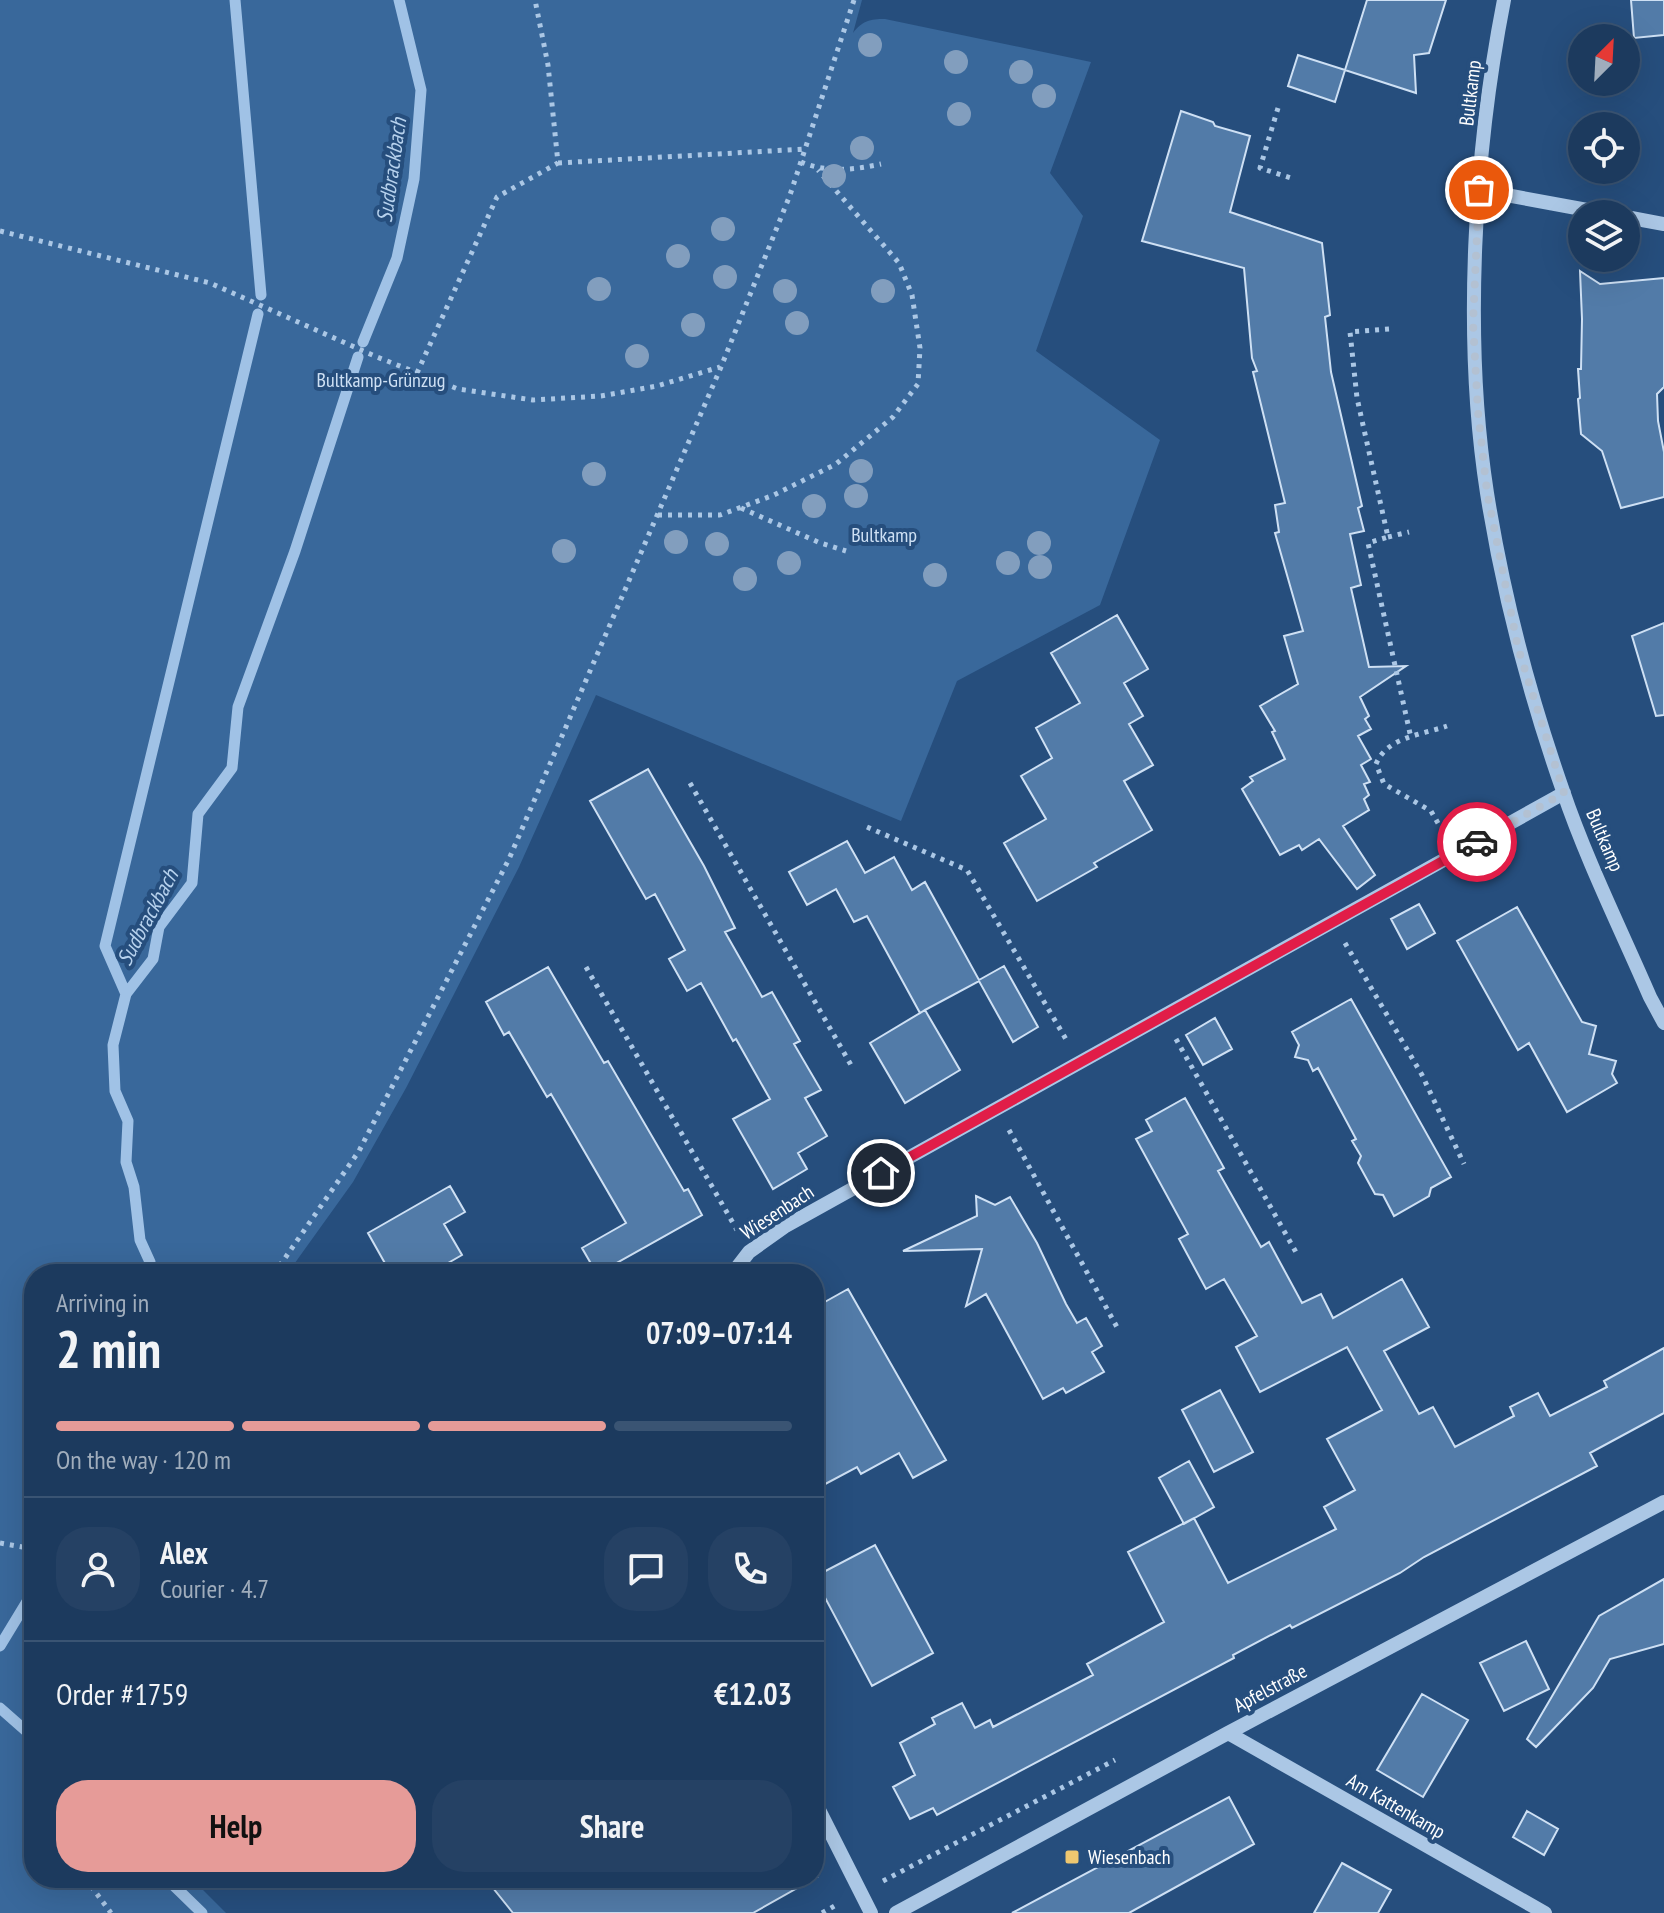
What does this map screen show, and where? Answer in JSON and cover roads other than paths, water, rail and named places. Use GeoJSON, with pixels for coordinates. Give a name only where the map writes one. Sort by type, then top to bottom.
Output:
{"type":"FeatureCollection","features":[{"type":"Feature","properties":{"kind":"street","name":"Bultkamp"},"geometry":{"type":"LineString","coordinates":[[1504,0],[1479,190],[1473,323],[1487,492],[1518,648],[1564,793],[1650,997],[1664,1023]]}},
{"type":"Feature","properties":{"kind":"street"},"geometry":{"type":"LineString","coordinates":[[1479,190],[1568,206]]}},
{"type":"Feature","properties":{"kind":"street"},"geometry":{"type":"LineString","coordinates":[[1640,220],[1664,224]]}},
{"type":"Feature","properties":{"kind":"street","name":"Wiesenbach"},"geometry":{"type":"LineString","coordinates":[[740,1264],[749,1252],[784,1227],[1564,793]]}},
{"type":"Feature","properties":{"kind":"street","name":"Apfelstraße"},"geometry":{"type":"LineString","coordinates":[[896,1913],[1664,1502]]}},
{"type":"Feature","properties":{"kind":"street","name":"Am Kattenkamp"},"geometry":{"type":"LineString","coordinates":[[1228,1733],[1545,1913]]}},
{"type":"Feature","properties":{"kind":"street"},"geometry":{"type":"LineString","coordinates":[[824,1820],[871,1913]]}},
{"type":"Feature","properties":{"kind":"waterway"},"geometry":{"type":"LineString","coordinates":[[235,0],[261,295]]}},
{"type":"Feature","properties":{"kind":"waterway","name":"Sudbrackbach"},"geometry":{"type":"LineString","coordinates":[[363,342],[397,258],[414,179],[421,90],[399,0]]}},
{"type":"Feature","properties":{"kind":"waterway"},"geometry":{"type":"LineString","coordinates":[[126,994],[105,946],[258,314]]}},
{"type":"Feature","properties":{"kind":"waterway","name":"Sudbrackbach"},"geometry":{"type":"LineString","coordinates":[[149,1264],[140,1240],[134,1187],[126,1162],[128,1121],[115,1091],[113,1045],[126,994],[153,959],[159,927],[192,883],[198,814],[232,768],[238,707],[295,551],[358,357]]}},
{"type":"Feature","properties":{"kind":"waterway","name":"Sudbrackbach"},"geometry":{"type":"LineString","coordinates":[[0,1646],[24,1606]]}},
{"type":"Feature","properties":{"kind":"waterway"},"geometry":{"type":"LineString","coordinates":[[0,1708],[24,1729]]}},
{"type":"Feature","properties":{"kind":"waterway"},"geometry":{"type":"LineString","coordinates":[[176,1888],[202,1913]]}},
{"type":"Feature","properties":{"kind":"place","name":"Wiesenbach"},"geometry":{"type":"Point","coordinates":[1072,1857]}},
{"type":"Feature","properties":{"kind":"park label","name":"Bultkamp-Grünzug"},"geometry":{"type":"Point","coordinates":[381,380]}}]}
